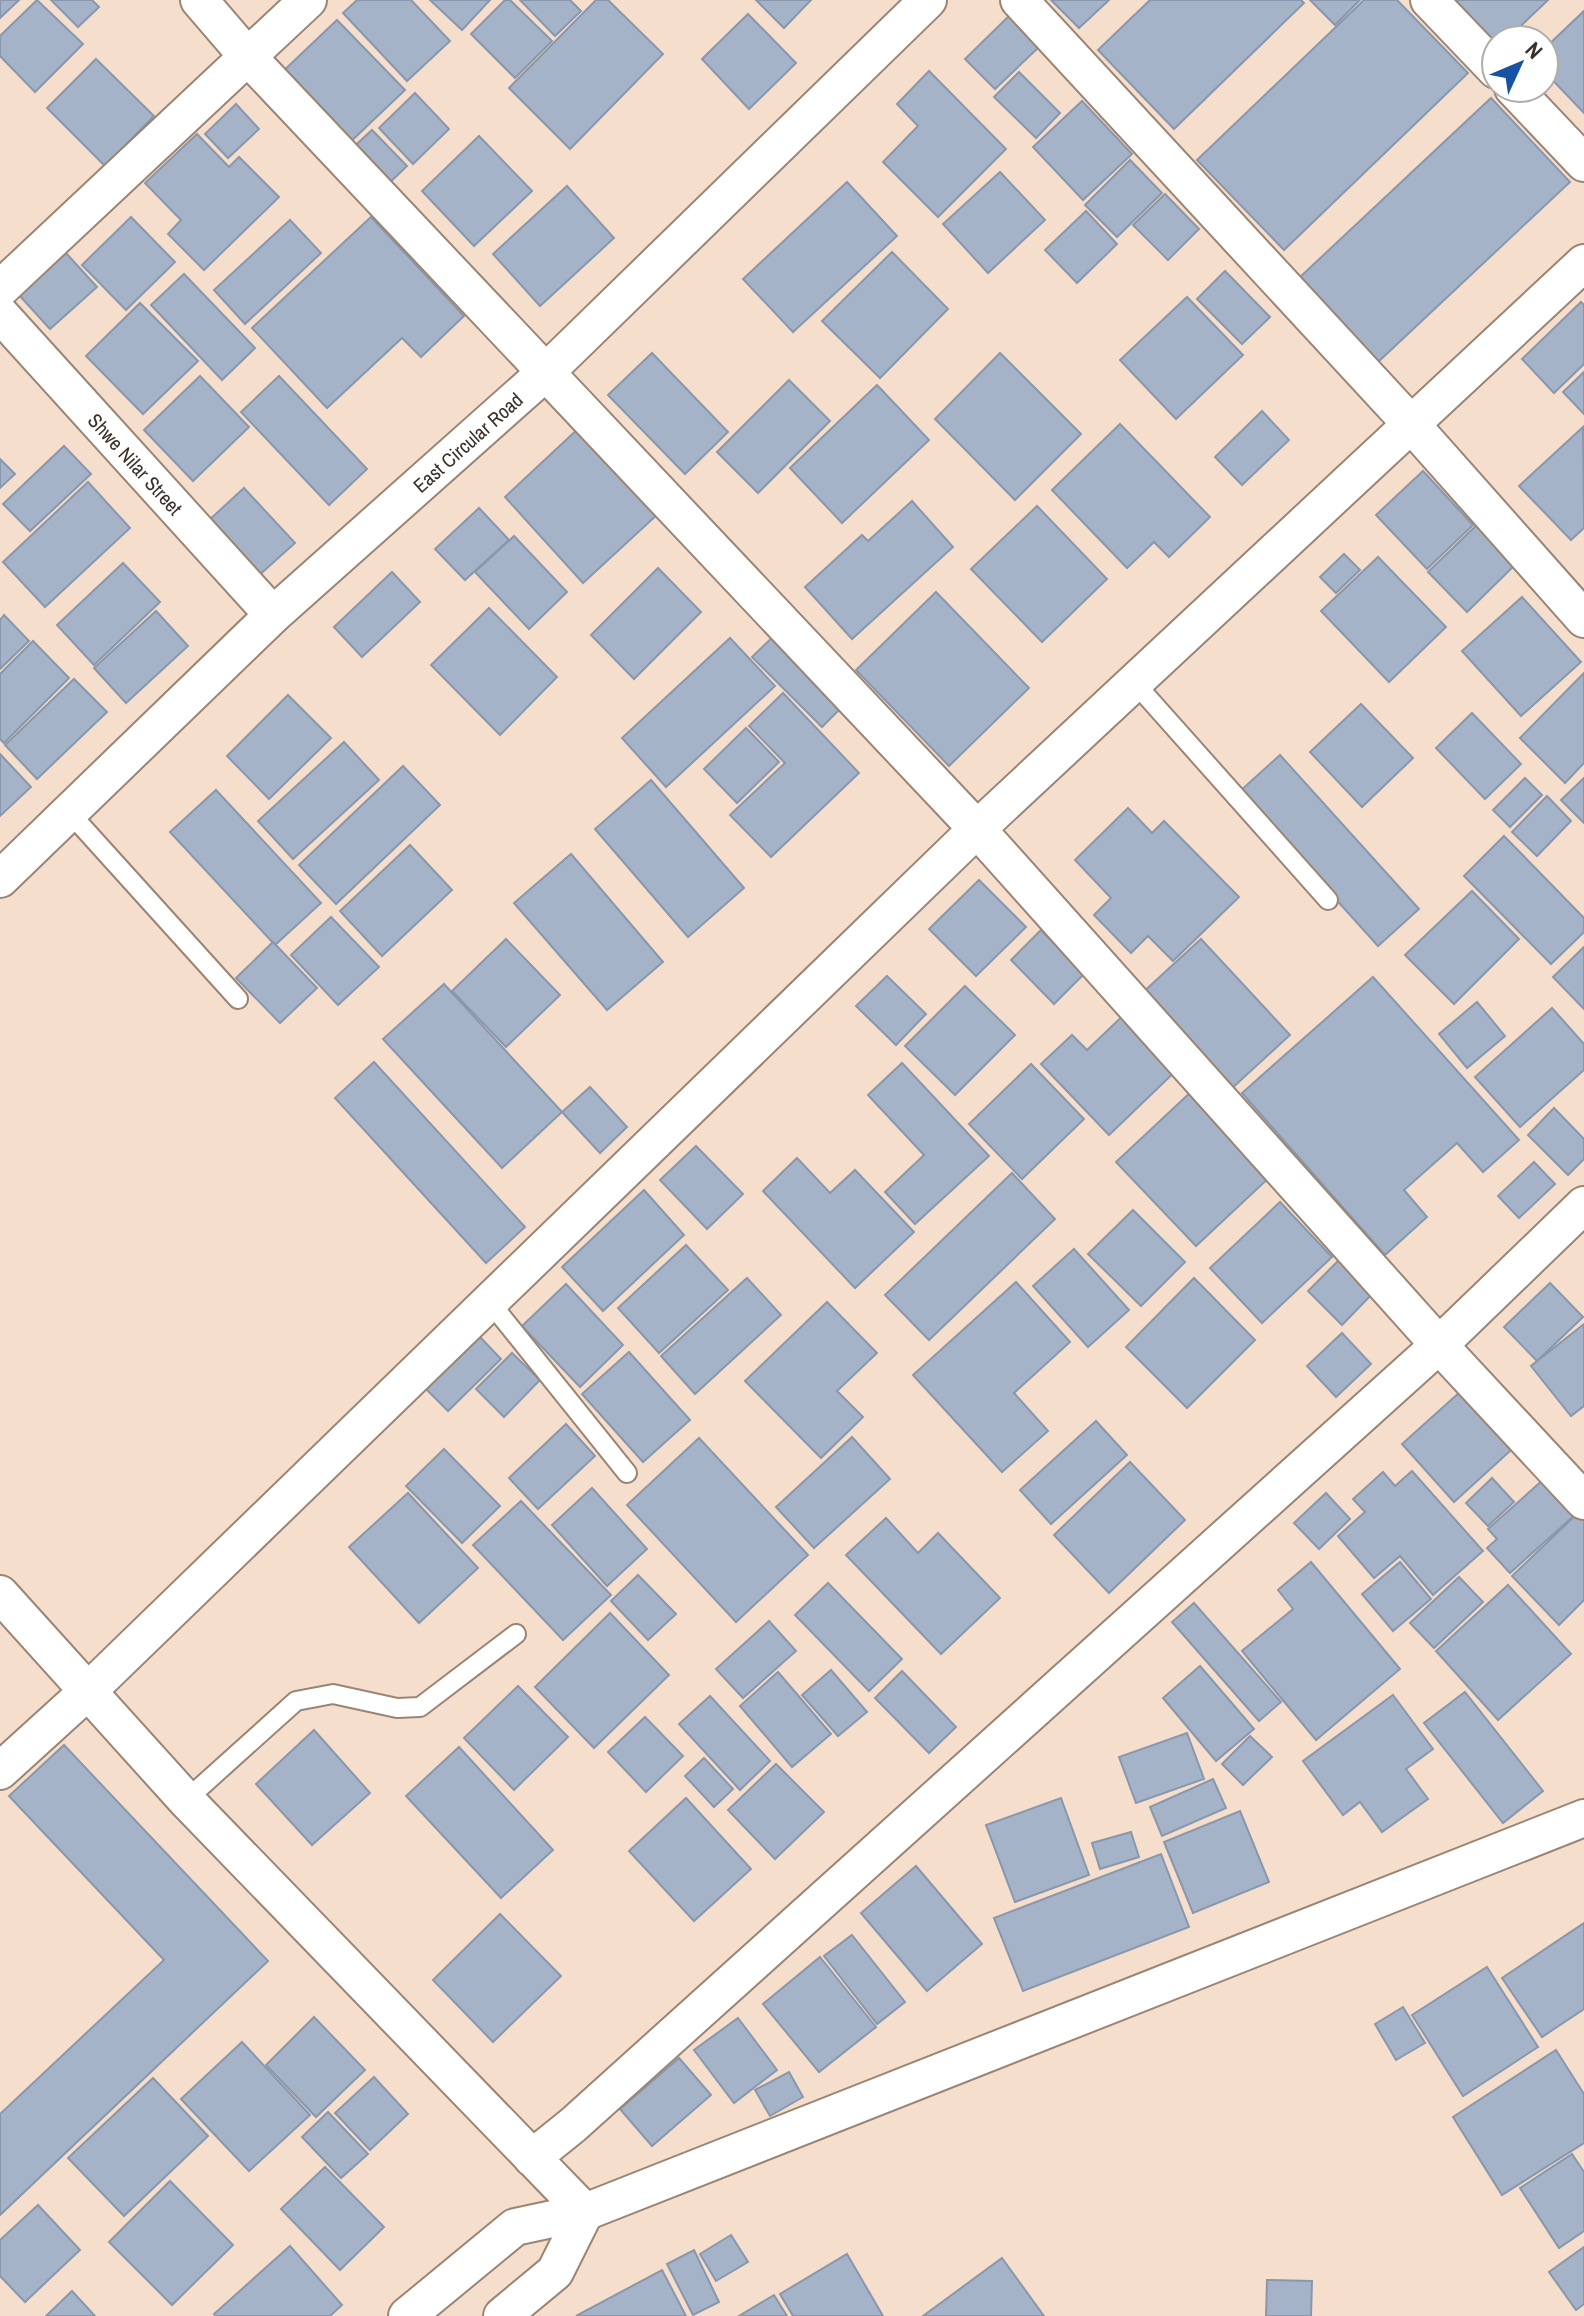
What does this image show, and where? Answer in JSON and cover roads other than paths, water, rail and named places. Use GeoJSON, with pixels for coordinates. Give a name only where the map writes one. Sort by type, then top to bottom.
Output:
{"type":"FeatureCollection","features":[{"type":"Feature","properties":{"kind":"street"},"geometry":{"type":"LineString","coordinates":[[199,0],[248,57],[977,829],[1439,1345],[1584,1501]]}},
{"type":"Feature","properties":{"kind":"street"},"geometry":{"type":"LineString","coordinates":[[0,289],[308,0]]}},
{"type":"Feature","properties":{"kind":"street","name":"East Circular Road"},"geometry":{"type":"LineString","coordinates":[[0,879],[273,615],[547,371],[928,0]]}},
{"type":"Feature","properties":{"kind":"street"},"geometry":{"type":"LineString","coordinates":[[1019,0],[1411,424],[1584,619]]}},
{"type":"Feature","properties":{"kind":"street"},"geometry":{"type":"LineString","coordinates":[[1429,0],[1480,53]]}},
{"type":"Feature","properties":{"kind":"street"},"geometry":{"type":"LineString","coordinates":[[1528,104],[1584,163]]}},
{"type":"Feature","properties":{"kind":"street"},"geometry":{"type":"LineString","coordinates":[[0,1771],[88,1691],[977,829],[1584,263]]}},
{"type":"Feature","properties":{"kind":"street","name":"Shwe Nilar Street"},"geometry":{"type":"LineString","coordinates":[[0,314],[273,615]]}},
{"type":"Feature","properties":{"kind":"street"},"geometry":{"type":"LineString","coordinates":[[532,2158],[573,2125],[1439,1345],[1584,1205]]}},
{"type":"Feature","properties":{"kind":"street"},"geometry":{"type":"LineString","coordinates":[[0,1594],[186,1800],[585,2212]]}},
{"type":"Feature","properties":{"kind":"street"},"geometry":{"type":"LineString","coordinates":[[407,2316],[515,2227],[585,2212],[1584,1818]]}},
{"type":"Feature","properties":{"kind":"street"},"geometry":{"type":"LineString","coordinates":[[502,2316],[555,2272],[585,2212]]}},
{"type":"Feature","properties":{"kind":"lane"},"geometry":{"type":"LineString","coordinates":[[1134,682],[1328,900]]}},
{"type":"Feature","properties":{"kind":"lane"},"geometry":{"type":"LineString","coordinates":[[69,812],[238,999]]}},
{"type":"Feature","properties":{"kind":"lane"},"geometry":{"type":"LineString","coordinates":[[489,1301],[627,1473]]}},
{"type":"Feature","properties":{"kind":"lane"},"geometry":{"type":"LineString","coordinates":[[186,1800],[296,1701],[333,1694],[397,1708],[420,1707],[516,1634]]}}]}
